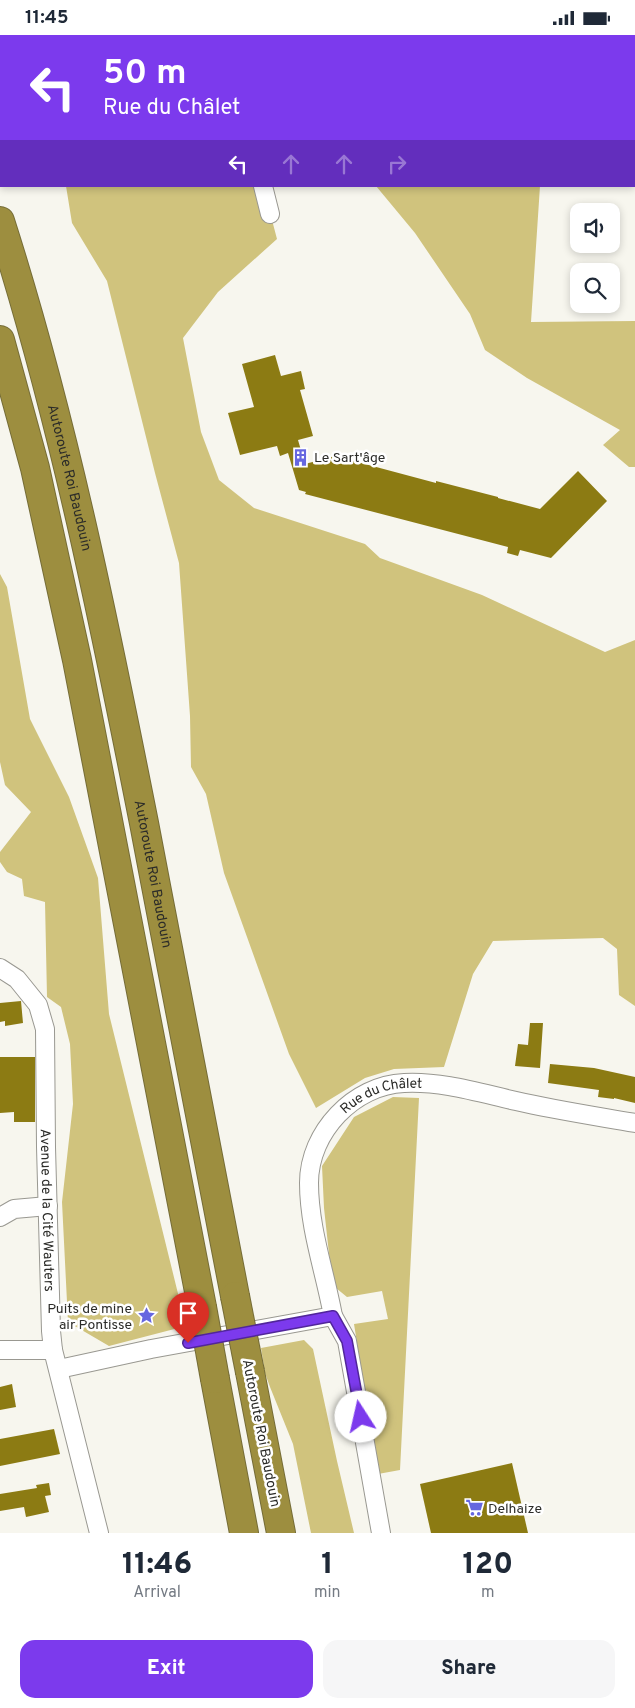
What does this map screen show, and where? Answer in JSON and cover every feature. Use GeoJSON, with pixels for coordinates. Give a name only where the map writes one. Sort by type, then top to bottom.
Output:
{"type":"FeatureCollection","features":[{"type":"Feature","properties":{"kind":"highway","name":"Autoroute Roi Baudouin"},"geometry":{"type":"LineString","coordinates":[[0,221],[19,281],[67,459],[110,648],[281,1533]]}},
{"type":"Feature","properties":{"kind":"highway"},"geometry":{"type":"LineString","coordinates":[[0,340],[35,468],[77,661],[244,1533]]}},
{"type":"Feature","properties":{"kind":"street"},"geometry":{"type":"LineString","coordinates":[[263,187],[270,213]]}},
{"type":"Feature","properties":{"kind":"street"},"geometry":{"type":"LineString","coordinates":[[0,968],[18,979]]}},
{"type":"Feature","properties":{"kind":"street"},"geometry":{"type":"LineString","coordinates":[[0,982],[18,979]]}},
{"type":"Feature","properties":{"kind":"street","name":"Avenue de la Cité Wauters"},"geometry":{"type":"LineString","coordinates":[[18,979],[38,1005],[45,1029],[51,1331],[53,1350],[99,1533]]}},
{"type":"Feature","properties":{"kind":"street","name":"Rue du Châlet"},"geometry":{"type":"LineString","coordinates":[[381,1533],[347,1341],[333,1316],[312,1218],[309,1181],[311,1164],[320,1139],[334,1117],[352,1102],[374,1090],[404,1083],[441,1085],[544,1107],[635,1123]]}},
{"type":"Feature","properties":{"kind":"street"},"geometry":{"type":"LineString","coordinates":[[0,1217],[14,1209],[48,1206]]}},
{"type":"Feature","properties":{"kind":"street"},"geometry":{"type":"LineString","coordinates":[[59,1369],[151,1349],[333,1316]]}},
{"type":"Feature","properties":{"kind":"street"},"geometry":{"type":"LineString","coordinates":[[0,1350],[53,1350]]}},
{"type":"Feature","properties":{"kind":"shaded area"},"geometry":{"type":"Polygon","coordinates":[[[66,187],[263,187],[277,239],[218,292],[183,338],[201,432],[219,480],[254,508],[365,544],[380,558],[482,595],[605,652],[635,640],[635,1006],[619,995],[617,949],[603,938],[493,941],[473,974],[444,1067],[394,1069],[365,1078],[316,1108],[289,1054],[224,873],[206,794],[191,767],[190,716],[179,563],[107,281],[72,223],[66,187]]]}},
{"type":"Feature","properties":{"kind":"shaded area"},"geometry":{"type":"Polygon","coordinates":[[[377,187],[540,187],[531,322],[635,321],[635,467],[629,467],[603,445],[620,430],[527,378],[485,350],[470,314],[415,233],[377,187]]]}},
{"type":"Feature","properties":{"kind":"shaded area"},"geometry":{"type":"Polygon","coordinates":[[[0,574],[7,587],[30,719],[69,797],[98,878],[109,1014],[186,1326],[109,1346],[68,1322],[62,1202],[73,1104],[70,1044],[61,1007],[47,997],[45,902],[24,896],[22,879],[7,872],[0,862],[0,852],[31,812],[5,785],[0,762],[0,574]]]}},
{"type":"Feature","properties":{"kind":"shaded area"},"geometry":{"type":"Polygon","coordinates":[[[393,1097],[419,1098],[400,1470],[378,1474],[354,1324],[388,1319],[382,1291],[347,1297],[336,1288],[331,1272],[324,1208],[322,1166],[354,1117],[393,1097]]]}},
{"type":"Feature","properties":{"kind":"shaded area"},"geometry":{"type":"Polygon","coordinates":[[[304,1340],[313,1349],[354,1533],[311,1533],[293,1444],[265,1373],[261,1348],[304,1340]]]}},
{"type":"Feature","properties":{"kind":"building","name":"Le Sart'âge"},"geometry":{"type":"Polygon","coordinates":[[[275,355],[281,376],[301,371],[305,389],[300,390],[313,436],[298,440],[305,464],[335,456],[540,509],[578,471],[607,501],[551,558],[520,550],[518,556],[507,553],[508,547],[305,494],[306,492],[299,490],[288,453],[280,456],[277,446],[240,455],[228,413],[254,407],[242,364],[275,355]]]}},
{"type":"Feature","properties":{"kind":"building"},"geometry":{"type":"Polygon","coordinates":[[[21,1001],[23,1023],[5,1026],[5,1021],[0,1022],[0,1003],[21,1001]]]}},
{"type":"Feature","properties":{"kind":"building"},"geometry":{"type":"Polygon","coordinates":[[[530,1023],[543,1023],[540,1068],[515,1066],[518,1044],[528,1045],[530,1023]]]}},
{"type":"Feature","properties":{"kind":"building"},"geometry":{"type":"Polygon","coordinates":[[[0,1057],[35,1057],[35,1122],[14,1122],[14,1112],[0,1113],[0,1057]]]}},
{"type":"Feature","properties":{"kind":"building"},"geometry":{"type":"Polygon","coordinates":[[[550,1064],[594,1068],[635,1077],[635,1103],[614,1098],[598,1097],[599,1090],[548,1083],[550,1064]]]}},
{"type":"Feature","properties":{"kind":"building"},"geometry":{"type":"Polygon","coordinates":[[[12,1384],[16,1407],[0,1410],[0,1387],[12,1384]]]}},
{"type":"Feature","properties":{"kind":"building"},"geometry":{"type":"Polygon","coordinates":[[[54,1429],[60,1454],[0,1466],[0,1439],[54,1429]]]}},
{"type":"Feature","properties":{"kind":"building","name":"Delhaize"},"geometry":{"type":"Polygon","coordinates":[[[512,1463],[528,1533],[431,1533],[420,1484],[512,1463]]]}},
{"type":"Feature","properties":{"kind":"building"},"geometry":{"type":"Polygon","coordinates":[[[49,1483],[51,1495],[45,1496],[49,1512],[26,1517],[24,1507],[0,1511],[0,1494],[37,1488],[36,1485],[49,1483]]]}},
{"type":"Feature","properties":{"kind":"place","name":"Le Sart'âge"},"geometry":{"type":"Point","coordinates":[300,457]}},
{"type":"Feature","properties":{"kind":"place","name":"Puits de mine air Pontisse"},"geometry":{"type":"Point","coordinates":[146,1316]}},
{"type":"Feature","properties":{"kind":"place","name":"Delhaize"},"geometry":{"type":"Point","coordinates":[474,1508]}},
{"type":"Feature","properties":{"kind":"route"},"geometry":{"type":"LineString","coordinates":[[188,1343],[333,1316],[347,1341],[361,1417]]}}]}
